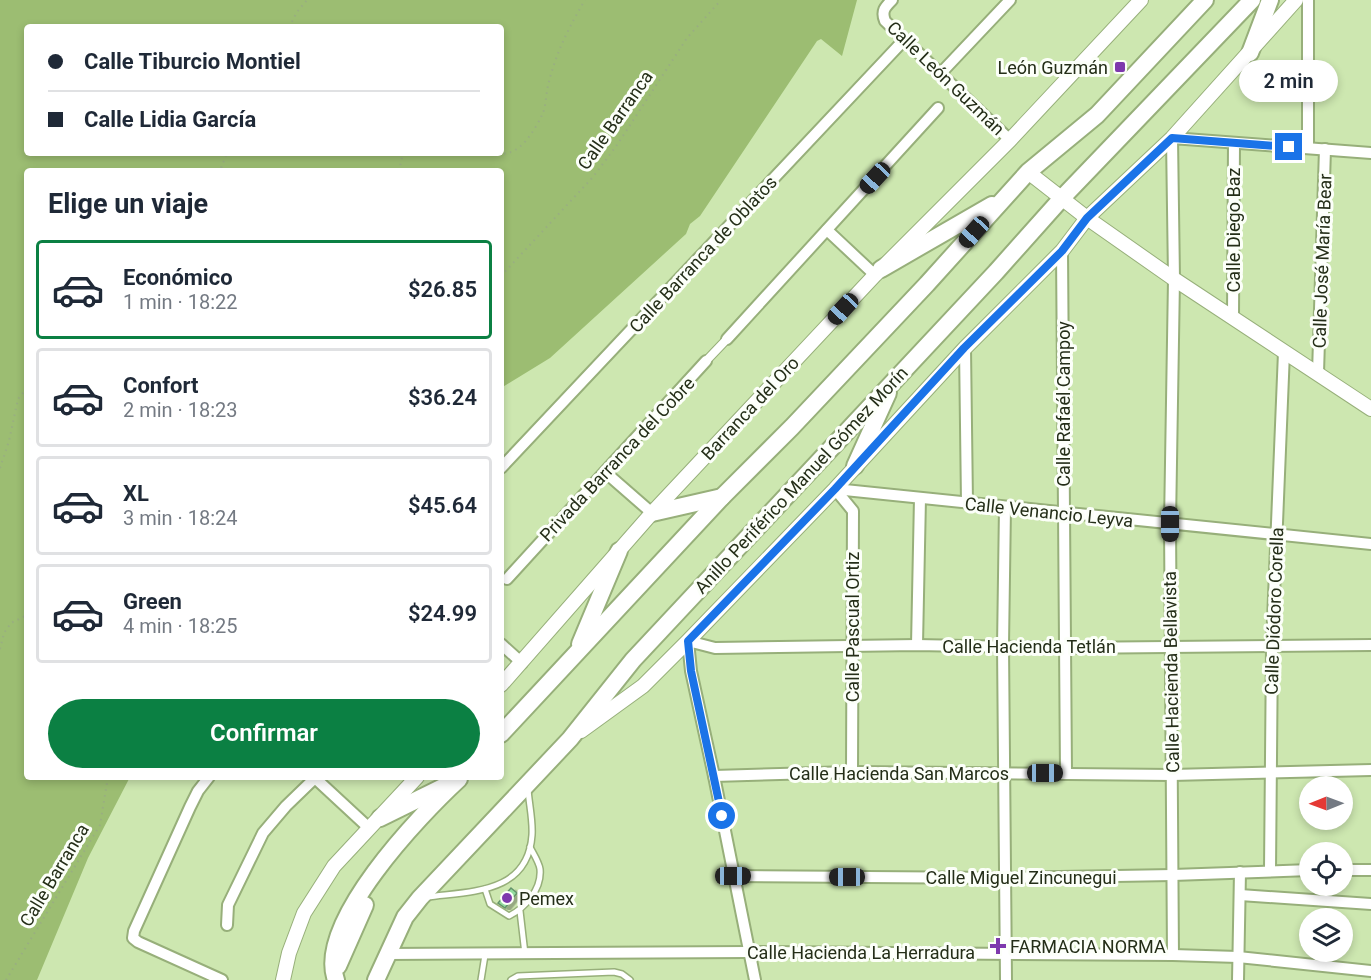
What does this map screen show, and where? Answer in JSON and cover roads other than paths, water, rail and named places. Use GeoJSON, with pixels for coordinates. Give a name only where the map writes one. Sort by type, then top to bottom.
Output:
{"type":"FeatureCollection","features":[{"type":"Feature","properties":{"kind":"highway"},"geometry":{"type":"LineString","coordinates":[[504,731],[722,497],[792,427],[1028,172],[1097,115],[1205,0]]}},
{"type":"Feature","properties":{"kind":"highway","name":"Anillo Periférico Manuel Gómez Morín"},"geometry":{"type":"LineString","coordinates":[[378,979],[405,917],[420,898],[570,739],[633,660],[996,272],[1062,198],[1251,0]]}},
{"type":"Feature","properties":{"kind":"highway"},"geometry":{"type":"LineString","coordinates":[[1250,53],[1270,0]]}},
{"type":"Feature","properties":{"kind":"highway"},"geometry":{"type":"LineString","coordinates":[[878,272],[1006,197]]}},
{"type":"Feature","properties":{"kind":"highway"},"geometry":{"type":"LineString","coordinates":[[855,466],[894,380]]}},
{"type":"Feature","properties":{"kind":"highway"},"geometry":{"type":"LineString","coordinates":[[652,513],[722,497]]}},
{"type":"Feature","properties":{"kind":"highway"},"geometry":{"type":"LineString","coordinates":[[575,655],[619,550]]}},
{"type":"Feature","properties":{"kind":"highway"},"geometry":{"type":"LineString","coordinates":[[374,823],[456,780]]}},
{"type":"Feature","properties":{"kind":"highway"},"geometry":{"type":"LineString","coordinates":[[334,978],[365,905],[410,841],[458,780]]}},
{"type":"Feature","properties":{"kind":"street","name":"Calle León Guzmán"},"geometry":{"type":"LineString","coordinates":[[892,0],[884,9],[882,15],[885,21],[1010,140]]}},
{"type":"Feature","properties":{"kind":"street"},"geometry":{"type":"LineString","coordinates":[[940,74],[1010,0]]}},
{"type":"Feature","properties":{"kind":"street","name":"Barranca del Oro"},"geometry":{"type":"LineString","coordinates":[[504,682],[652,513],[878,272],[1010,140],[1141,0]]}},
{"type":"Feature","properties":{"kind":"street"},"geometry":{"type":"LineString","coordinates":[[570,739],[643,686],[688,641],[835,489],[964,348],[1062,251],[1087,218],[1172,138],[1296,0]]}},
{"type":"Feature","properties":{"kind":"street","name":"Calle José María Bear"},"geometry":{"type":"LineString","coordinates":[[1308,0],[1308,148]]}},
{"type":"Feature","properties":{"kind":"street","name":"Calle Barranca de Oblatos"},"geometry":{"type":"LineString","coordinates":[[504,465],[904,40]]}},
{"type":"Feature","properties":{"kind":"street"},"geometry":{"type":"LineString","coordinates":[[727,339],[938,108]]}},
{"type":"Feature","properties":{"kind":"street"},"geometry":{"type":"LineString","coordinates":[[1172,138],[1371,153]]}},
{"type":"Feature","properties":{"kind":"street","name":"Calle Hacienda Bellavista"},"geometry":{"type":"LineString","coordinates":[[1172,138],[1174,279],[1170,524],[1173,955]]}},
{"type":"Feature","properties":{"kind":"street","name":"Calle Diego Baz"},"geometry":{"type":"LineString","coordinates":[[1233,318],[1234,142]]}},
{"type":"Feature","properties":{"kind":"street","name":"Calle José María Bear"},"geometry":{"type":"LineString","coordinates":[[1318,373],[1325,149]]}},
{"type":"Feature","properties":{"kind":"street"},"geometry":{"type":"LineString","coordinates":[[1028,172],[1087,218],[1174,279],[1371,409]]}},
{"type":"Feature","properties":{"kind":"street"},"geometry":{"type":"LineString","coordinates":[[827,230],[878,272]]}},
{"type":"Feature","properties":{"kind":"street","name":"Calle Rafaél Campoy"},"geometry":{"type":"LineString","coordinates":[[1062,251],[1066,773]]}},
{"type":"Feature","properties":{"kind":"street","name":"Privada Barranca del Cobre"},"geometry":{"type":"LineString","coordinates":[[507,579],[727,339]]}},
{"type":"Feature","properties":{"kind":"street"},"geometry":{"type":"LineString","coordinates":[[964,348],[967,503]]}},
{"type":"Feature","properties":{"kind":"street","name":"Calle Diódoro Corella"},"geometry":{"type":"LineString","coordinates":[[1269,870],[1272,645],[1284,352]]}},
{"type":"Feature","properties":{"kind":"street"},"geometry":{"type":"LineString","coordinates":[[1356,400],[1371,400]]}},
{"type":"Feature","properties":{"kind":"street"},"geometry":{"type":"LineString","coordinates":[[605,472],[652,513]]}},
{"type":"Feature","properties":{"kind":"street","name":"Calle Venancio Leyva"},"geometry":{"type":"LineString","coordinates":[[835,489],[1371,544]]}},
{"type":"Feature","properties":{"kind":"street","name":"Calle Pascual Ortiz"},"geometry":{"type":"LineString","coordinates":[[835,489],[853,511],[852,772]]}},
{"type":"Feature","properties":{"kind":"street"},"geometry":{"type":"LineString","coordinates":[[917,645],[920,498]]}},
{"type":"Feature","properties":{"kind":"street"},"geometry":{"type":"LineString","coordinates":[[1005,507],[1003,646],[1006,980]]}},
{"type":"Feature","properties":{"kind":"street"},"geometry":{"type":"LineString","coordinates":[[688,641],[691,671],[755,980]]}},
{"type":"Feature","properties":{"kind":"street","name":"Calle Hacienda Tetlán"},"geometry":{"type":"LineString","coordinates":[[688,641],[715,648],[917,645],[1065,648],[1371,645]]}},
{"type":"Feature","properties":{"kind":"street"},"geometry":{"type":"LineString","coordinates":[[504,647],[522,663]]}},
{"type":"Feature","properties":{"kind":"street","name":"Calle Hacienda San Marcos"},"geometry":{"type":"LineString","coordinates":[[714,776],[852,772],[1172,775],[1371,770]]}},
{"type":"Feature","properties":{"kind":"street"},"geometry":{"type":"LineString","coordinates":[[207,780],[189,807],[134,931],[133,938],[222,980]]}},
{"type":"Feature","properties":{"kind":"street"},"geometry":{"type":"LineString","coordinates":[[227,925],[228,905],[263,833],[286,806],[314,780]]}},
{"type":"Feature","properties":{"kind":"street"},"geometry":{"type":"LineString","coordinates":[[319,780],[374,823]]}},
{"type":"Feature","properties":{"kind":"street"},"geometry":{"type":"LineString","coordinates":[[283,980],[289,953],[304,913],[334,866],[414,780]]}},
{"type":"Feature","properties":{"kind":"street","name":"Calle Miguel Zincunegui"},"geometry":{"type":"LineString","coordinates":[[733,876],[1005,878],[1299,870]]}},
{"type":"Feature","properties":{"kind":"street"},"geometry":{"type":"LineString","coordinates":[[1353,870],[1371,870]]}},
{"type":"Feature","properties":{"kind":"street"},"geometry":{"type":"LineString","coordinates":[[1238,980],[1240,872]]}},
{"type":"Feature","properties":{"kind":"street"},"geometry":{"type":"LineString","coordinates":[[1240,895],[1371,904]]}},
{"type":"Feature","properties":{"kind":"street","name":"Calle Hacienda La Herradura"},"geometry":{"type":"LineString","coordinates":[[387,954],[749,952],[1173,955],[1238,957],[1371,971]]}},
{"type":"Feature","properties":{"kind":"lane"},"geometry":{"type":"LineString","coordinates":[[420,898],[485,889],[501,884],[515,875],[525,862],[530,847],[532,826],[528,784]]}},
{"type":"Feature","properties":{"kind":"lane"},"geometry":{"type":"LineString","coordinates":[[485,889],[490,904],[509,916],[520,911],[530,900],[539,880],[540,868],[530,847]]}},
{"type":"Feature","properties":{"kind":"lane"},"geometry":{"type":"LineString","coordinates":[[520,911],[525,955]]}},
{"type":"Feature","properties":{"kind":"lane"},"geometry":{"type":"LineString","coordinates":[[481,980],[485,955]]}},
{"type":"Feature","properties":{"kind":"lane"},"geometry":{"type":"LineString","coordinates":[[511,980],[518,976],[614,972],[630,980]]}},
{"type":"Feature","properties":{"kind":"place","name":"León Guzmán"},"geometry":{"type":"Point","coordinates":[1120,67]}},
{"type":"Feature","properties":{"kind":"place","name":"Pemex"},"geometry":{"type":"Point","coordinates":[507,898]}},
{"type":"Feature","properties":{"kind":"place","name":"FARMACIA NORMA"},"geometry":{"type":"Point","coordinates":[998,946]}}]}
